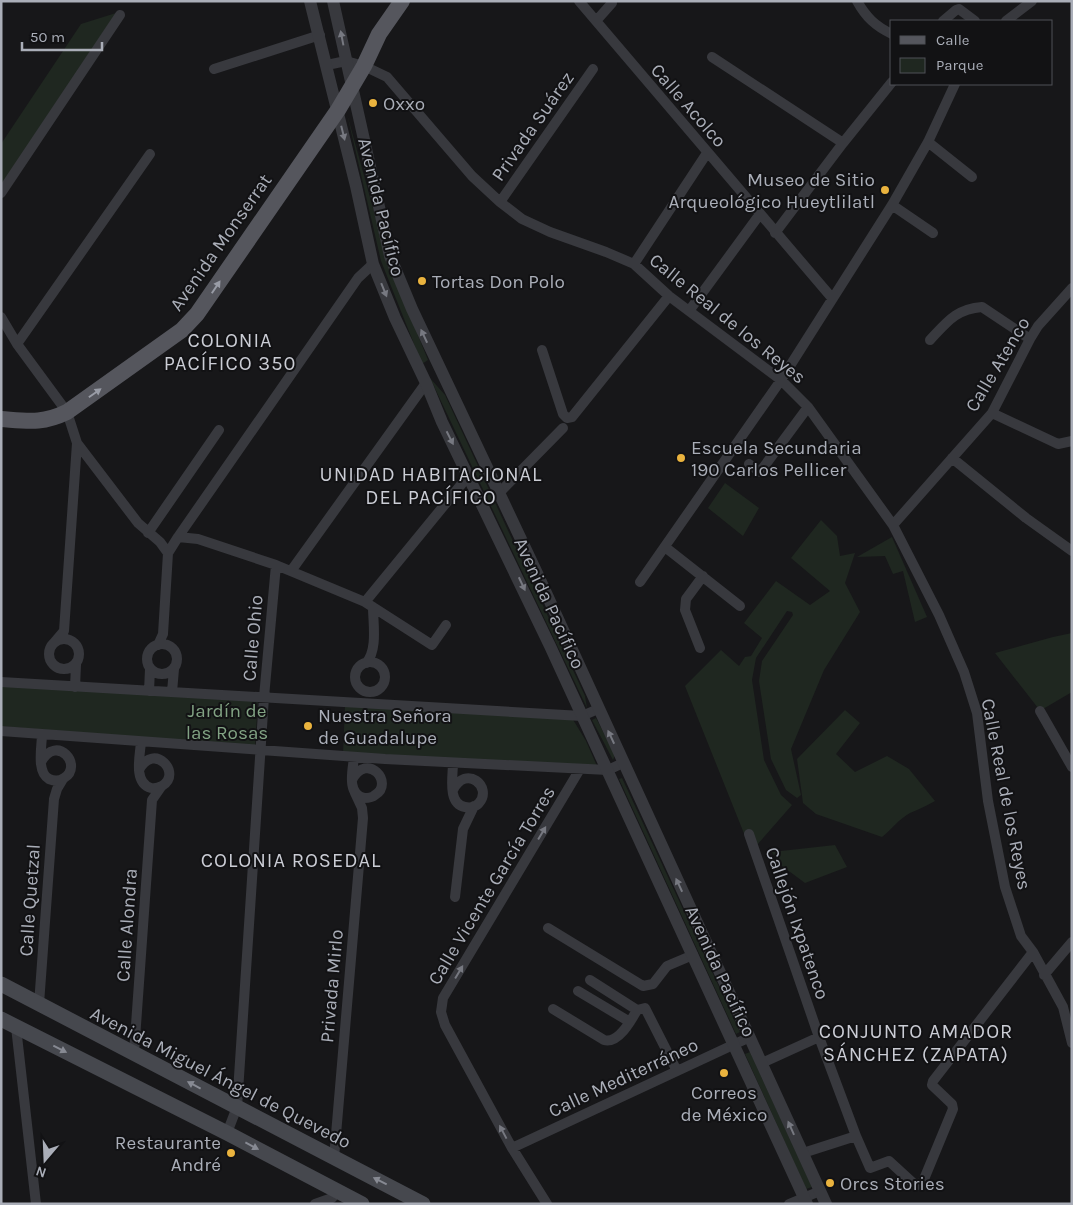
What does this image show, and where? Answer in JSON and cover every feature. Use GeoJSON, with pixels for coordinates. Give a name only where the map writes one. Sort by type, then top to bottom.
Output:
{"type":"FeatureCollection","features":[{"type":"Feature","properties":{"kind":"main road","name":"Avenida Monserrat"},"geometry":{"type":"LineString","coordinates":[[1,419],[36,422],[52,419],[68,412],[182,330],[197,314],[338,110],[364,66],[379,34],[402,1]]}},
{"type":"Feature","properties":{"kind":"main road","name":"Avenida Miguel Ángel de Quevedo"},"geometry":{"type":"LineString","coordinates":[[1,984],[423,1204]]}},
{"type":"Feature","properties":{"kind":"main road"},"geometry":{"type":"LineString","coordinates":[[1,996],[39,1004]]}},
{"type":"Feature","properties":{"kind":"main road"},"geometry":{"type":"LineString","coordinates":[[1,1019],[227,1133],[362,1204]]}},
{"type":"Feature","properties":{"kind":"street","name":"Avenida Pacífico"},"geometry":{"type":"LineString","coordinates":[[310,1],[338,110],[373,264],[395,318],[424,378],[442,422],[469,474],[608,770],[805,1201]]}},
{"type":"Feature","properties":{"kind":"street","name":"Avenida Pacífico"},"geometry":{"type":"LineString","coordinates":[[333,1],[390,256],[438,368],[499,493],[826,1204]]}},
{"type":"Feature","properties":{"kind":"street","name":"Calle Acolco"},"geometry":{"type":"LineString","coordinates":[[579,1],[832,298]]}},
{"type":"Feature","properties":{"kind":"street"},"geometry":{"type":"LineString","coordinates":[[857,1],[865,15],[878,27],[890,33]]}},
{"type":"Feature","properties":{"kind":"street"},"geometry":{"type":"LineString","coordinates":[[1007,20],[1032,1]]}},
{"type":"Feature","properties":{"kind":"street"},"geometry":{"type":"LineString","coordinates":[[596,21],[612,3]]}},
{"type":"Feature","properties":{"kind":"street"},"geometry":{"type":"LineString","coordinates":[[944,20],[956,10],[974,20]]}},
{"type":"Feature","properties":{"kind":"street"},"geometry":{"type":"LineString","coordinates":[[1,194],[120,15]]}},
{"type":"Feature","properties":{"kind":"street"},"geometry":{"type":"LineString","coordinates":[[214,69],[320,35]]}},
{"type":"Feature","properties":{"kind":"street"},"geometry":{"type":"LineString","coordinates":[[712,57],[843,143]]}},
{"type":"Feature","properties":{"kind":"street","name":"Calle Real de los Reyes"},"geometry":{"type":"LineString","coordinates":[[327,65],[346,61],[364,66],[387,77],[472,176],[500,202],[529,222],[550,232],[634,264],[669,296],[781,380],[808,407],[893,525],[939,615],[964,672],[977,713],[988,801],[1004,887],[1021,936],[1033,952],[1044,975],[1068,1013],[1072,1043]]}},
{"type":"Feature","properties":{"kind":"street","name":"Privada Suárez"},"geometry":{"type":"LineString","coordinates":[[500,202],[593,69]]}},
{"type":"Feature","properties":{"kind":"street"},"geometry":{"type":"LineString","coordinates":[[775,233],[890,84]]}},
{"type":"Feature","properties":{"kind":"street"},"geometry":{"type":"LineString","coordinates":[[640,582],[781,380],[892,205],[928,142],[955,85]]}},
{"type":"Feature","properties":{"kind":"street"},"geometry":{"type":"LineString","coordinates":[[928,142],[972,177]]}},
{"type":"Feature","properties":{"kind":"street"},"geometry":{"type":"LineString","coordinates":[[634,264],[707,153]]}},
{"type":"Feature","properties":{"kind":"street"},"geometry":{"type":"LineString","coordinates":[[17,344],[150,154]]}},
{"type":"Feature","properties":{"kind":"street"},"geometry":{"type":"LineString","coordinates":[[892,205],[933,233]]}},
{"type":"Feature","properties":{"kind":"street"},"geometry":{"type":"LineString","coordinates":[[689,311],[760,214]]}},
{"type":"Feature","properties":{"kind":"street"},"geometry":{"type":"LineString","coordinates":[[162,645],[168,554],[358,278],[373,264]]}},
{"type":"Feature","properties":{"kind":"street","name":"Calle Atenco"},"geometry":{"type":"LineString","coordinates":[[893,525],[992,413],[1038,326],[1072,288]]}},
{"type":"Feature","properties":{"kind":"street"},"geometry":{"type":"LineString","coordinates":[[542,350],[563,414],[567,418],[572,417],[669,296]]}},
{"type":"Feature","properties":{"kind":"street"},"geometry":{"type":"LineString","coordinates":[[930,340],[954,316],[973,308],[982,307],[1030,339]]}},
{"type":"Feature","properties":{"kind":"street"},"geometry":{"type":"LineString","coordinates":[[1,317],[17,344],[68,412],[77,444],[64,631],[79,650],[75,687]]}},
{"type":"Feature","properties":{"kind":"street"},"geometry":{"type":"LineString","coordinates":[[291,571],[424,378],[438,368]]}},
{"type":"Feature","properties":{"kind":"street"},"geometry":{"type":"LineString","coordinates":[[749,464],[760,472],[808,407]]}},
{"type":"Feature","properties":{"kind":"street"},"geometry":{"type":"LineString","coordinates":[[992,413],[1058,444],[1072,441]]}},
{"type":"Feature","properties":{"kind":"street"},"geometry":{"type":"LineString","coordinates":[[499,493],[562,428]]}},
{"type":"Feature","properties":{"kind":"street"},"geometry":{"type":"LineString","coordinates":[[148,534],[219,430]]}},
{"type":"Feature","properties":{"kind":"street"},"geometry":{"type":"LineString","coordinates":[[77,444],[138,523],[148,534],[160,542],[168,554]]}},
{"type":"Feature","properties":{"kind":"street"},"geometry":{"type":"LineString","coordinates":[[952,458],[1026,518],[1072,551]]}},
{"type":"Feature","properties":{"kind":"street"},"geometry":{"type":"LineString","coordinates":[[381,704],[385,674],[373,650],[369,604],[469,474]]}},
{"type":"Feature","properties":{"kind":"street"},"geometry":{"type":"LineString","coordinates":[[178,537],[198,540],[276,565],[369,604],[432,645],[446,625]]}},
{"type":"Feature","properties":{"kind":"street"},"geometry":{"type":"LineString","coordinates":[[665,547],[740,606]]}},
{"type":"Feature","properties":{"kind":"street","name":"Calle Ohio"},"geometry":{"type":"LineString","coordinates":[[227,1133],[237,1107],[260,750],[276,565]]}},
{"type":"Feature","properties":{"kind":"street"},"geometry":{"type":"LineString","coordinates":[[700,648],[685,610],[686,599],[703,576]]}},
{"type":"Feature","properties":{"kind":"street"},"geometry":{"type":"LineString","coordinates":[[51,686],[52,664],[49,657],[50,650],[64,631]]}},
{"type":"Feature","properties":{"kind":"street"},"geometry":{"type":"LineString","coordinates":[[53,644],[60,640],[69,640],[76,644]]}},
{"type":"Feature","properties":{"kind":"street"},"geometry":{"type":"LineString","coordinates":[[149,691],[150,669],[147,662],[147,654],[151,648],[162,645],[173,648],[177,655],[172,692]]}},
{"type":"Feature","properties":{"kind":"street"},"geometry":{"type":"LineString","coordinates":[[366,663],[373,650]]}},
{"type":"Feature","properties":{"kind":"street"},"geometry":{"type":"LineString","coordinates":[[358,704],[356,672],[360,666],[366,663],[375,663],[382,667]]}},
{"type":"Feature","properties":{"kind":"street"},"geometry":{"type":"LineString","coordinates":[[52,664],[64,669],[76,665]]}},
{"type":"Feature","properties":{"kind":"street"},"geometry":{"type":"LineString","coordinates":[[150,669],[155,673],[162,674],[174,669]]}},
{"type":"Feature","properties":{"kind":"street"},"geometry":{"type":"LineString","coordinates":[[1,682],[582,716],[598,709]]}},
{"type":"Feature","properties":{"kind":"street"},"geometry":{"type":"LineString","coordinates":[[358,687],[370,693],[382,687]]}},
{"type":"Feature","properties":{"kind":"street"},"geometry":{"type":"LineString","coordinates":[[1040,711],[1072,767]]}},
{"type":"Feature","properties":{"kind":"street"},"geometry":{"type":"LineString","coordinates":[[1,731],[453,763],[608,770],[623,763]]}},
{"type":"Feature","properties":{"kind":"street"},"geometry":{"type":"LineString","coordinates":[[42,734],[41,769],[44,775],[56,780],[63,779],[71,769],[72,736]]}},
{"type":"Feature","properties":{"kind":"street"},"geometry":{"type":"LineString","coordinates":[[140,742],[140,777],[152,800],[169,777],[170,744]]}},
{"type":"Feature","properties":{"kind":"street"},"geometry":{"type":"LineString","coordinates":[[41,762],[45,755],[52,751],[60,751],[68,755],[71,763]]}},
{"type":"Feature","properties":{"kind":"street"},"geometry":{"type":"LineString","coordinates":[[354,757],[352,786],[355,792],[367,798],[374,797],[382,787],[385,759]]}},
{"type":"Feature","properties":{"kind":"street"},"geometry":{"type":"LineString","coordinates":[[139,770],[143,763],[150,759],[159,759],[166,763],[170,771]]}},
{"type":"Feature","properties":{"kind":"street"},"geometry":{"type":"LineString","coordinates":[[453,763],[453,796],[463,829]]}},
{"type":"Feature","properties":{"kind":"street"},"geometry":{"type":"LineString","coordinates":[[456,802],[468,808],[480,802],[483,797],[483,764]]}},
{"type":"Feature","properties":{"kind":"street"},"geometry":{"type":"LineString","coordinates":[[352,780],[356,773],[363,768],[371,768],[378,773],[382,780]]}},
{"type":"Feature","properties":{"kind":"street","name":"Calle Vicente García Torres"},"geometry":{"type":"LineString","coordinates":[[547,1204],[512,1148],[445,1025],[441,1012],[443,998],[580,769]]}},
{"type":"Feature","properties":{"kind":"street","name":"Calle Quetzal"},"geometry":{"type":"LineString","coordinates":[[44,775],[52,789],[54,800]]}},
{"type":"Feature","properties":{"kind":"street"},"geometry":{"type":"LineString","coordinates":[[453,790],[457,782],[464,778],[472,778],[479,783],[483,790]]}},
{"type":"Feature","properties":{"kind":"street","name":"Calle Quetzal"},"geometry":{"type":"LineString","coordinates":[[39,1004],[54,800],[57,789],[63,779]]}},
{"type":"Feature","properties":{"kind":"street"},"geometry":{"type":"LineString","coordinates":[[142,783],[154,789],[161,787]]}},
{"type":"Feature","properties":{"kind":"street","name":"Privada Mirlo"},"geometry":{"type":"LineString","coordinates":[[334,1158],[363,818],[362,808],[355,792]]}},
{"type":"Feature","properties":{"kind":"street","name":"Privada Mirlo"},"geometry":{"type":"LineString","coordinates":[[363,818],[366,808],[374,797]]}},
{"type":"Feature","properties":{"kind":"street","name":"Calle Alondra"},"geometry":{"type":"LineString","coordinates":[[134,1053],[152,800]]}},
{"type":"Feature","properties":{"kind":"street"},"geometry":{"type":"LineString","coordinates":[[455,897],[463,829],[474,806]]}},
{"type":"Feature","properties":{"kind":"street","name":"Callejón Ixpatenco"},"geometry":{"type":"LineString","coordinates":[[749,834],[818,1037],[870,1168],[889,1161],[917,1186],[922,1184],[953,1109],[952,1104],[932,1084],[933,1081],[1033,952]]}},
{"type":"Feature","properties":{"kind":"street"},"geometry":{"type":"LineString","coordinates":[[548,928],[643,986],[653,984],[667,966],[693,955]]}},
{"type":"Feature","properties":{"kind":"street"},"geometry":{"type":"LineString","coordinates":[[1044,975],[1072,942]]}},
{"type":"Feature","properties":{"kind":"street"},"geometry":{"type":"LineString","coordinates":[[590,980],[637,1010]]}},
{"type":"Feature","properties":{"kind":"street"},"geometry":{"type":"LineString","coordinates":[[578,991],[630,1022]]}},
{"type":"Feature","properties":{"kind":"street"},"geometry":{"type":"LineString","coordinates":[[553,1009],[604,1040],[609,1041],[614,1040],[630,1022],[637,1010],[642,1008],[647,1010],[677,1071]]}},
{"type":"Feature","properties":{"kind":"street"},"geometry":{"type":"LineString","coordinates":[[16,1027],[36,1204]]}},
{"type":"Feature","properties":{"kind":"street","name":"Calle Mediterráneo"},"geometry":{"type":"LineString","coordinates":[[512,1148],[750,1037]]}},
{"type":"Feature","properties":{"kind":"street"},"geometry":{"type":"LineString","coordinates":[[762,1063],[818,1037]]}},
{"type":"Feature","properties":{"kind":"street"},"geometry":{"type":"LineString","coordinates":[[803,1153],[856,1136]]}},
{"type":"Feature","properties":{"kind":"street"},"geometry":{"type":"LineString","coordinates":[[789,1204],[805,1201],[820,1191]]}},
{"type":"Feature","properties":{"kind":"street"},"geometry":{"type":"LineString","coordinates":[[315,1204],[332,1198],[337,1192]]}},
{"type":"Feature","properties":{"kind":"green space"},"geometry":{"type":"Polygon","coordinates":[[[116,13],[1,185],[1,144],[81,24],[116,13]]]}},
{"type":"Feature","properties":{"kind":"green space"},"geometry":{"type":"Polygon","coordinates":[[[347,114],[387,259],[428,360],[422,364],[381,261],[347,114]]]}},
{"type":"Feature","properties":{"kind":"green space"},"geometry":{"type":"Polygon","coordinates":[[[430,378],[445,395],[585,696],[587,708],[430,378]]]}},
{"type":"Feature","properties":{"kind":"green space"},"geometry":{"type":"Polygon","coordinates":[[[725,483],[759,508],[743,536],[708,508],[725,483]]]}},
{"type":"Feature","properties":{"kind":"green space"},"geometry":{"type":"Polygon","coordinates":[[[821,520],[837,536],[840,556],[855,553],[845,583],[860,612],[824,670],[791,749],[801,795],[797,798],[786,790],[771,759],[759,681],[762,661],[793,615],[792,612],[787,611],[756,658],[752,680],[764,760],[781,795],[792,805],[757,845],[753,856],[685,686],[721,650],[739,666],[745,657],[751,656],[762,638],[744,623],[776,581],[810,605],[830,591],[791,558],[821,520]]]}},
{"type":"Feature","properties":{"kind":"green space"},"geometry":{"type":"Polygon","coordinates":[[[892,537],[927,617],[915,622],[903,571],[893,574],[885,556],[857,557],[892,537]]]}},
{"type":"Feature","properties":{"kind":"green space"},"geometry":{"type":"Polygon","coordinates":[[[1072,633],[1072,692],[1043,709],[1038,708],[995,653],[1072,633]]]}},
{"type":"Feature","properties":{"kind":"green space","name":"Jardín de las Rosas"},"geometry":{"type":"Polygon","coordinates":[[[1,684],[258,698],[255,748],[1,726],[1,684]]]}},
{"type":"Feature","properties":{"kind":"green space"},"geometry":{"type":"Polygon","coordinates":[[[345,706],[572,718],[586,741],[597,766],[343,754],[345,706]]]}},
{"type":"Feature","properties":{"kind":"green space"},"geometry":{"type":"Polygon","coordinates":[[[845,710],[860,723],[836,754],[855,772],[887,756],[909,769],[935,801],[906,815],[882,837],[816,814],[803,803],[797,759],[845,710]]]}},
{"type":"Feature","properties":{"kind":"green space"},"geometry":{"type":"Polygon","coordinates":[[[596,718],[615,755],[613,760],[592,720],[596,718]]]}},
{"type":"Feature","properties":{"kind":"green space"},"geometry":{"type":"Polygon","coordinates":[[[622,778],[740,1032],[736,1034],[619,779],[622,778]]]}},
{"type":"Feature","properties":{"kind":"green space"},"geometry":{"type":"Polygon","coordinates":[[[835,845],[847,867],[805,883],[778,863],[772,852],[835,845]]]}},
{"type":"Feature","properties":{"kind":"green space"},"geometry":{"type":"Polygon","coordinates":[[[750,1052],[812,1187],[806,1189],[745,1054],[750,1052]]]}},
{"type":"Feature","properties":{"kind":"place","name":"Oxxo"},"geometry":{"type":"Point","coordinates":[373,103]}},
{"type":"Feature","properties":{"kind":"place","name":"Museo de Sitio Arqueológico Hueytlilatl"},"geometry":{"type":"Point","coordinates":[885,190]}},
{"type":"Feature","properties":{"kind":"place","name":"Tortas Don Polo"},"geometry":{"type":"Point","coordinates":[422,281]}},
{"type":"Feature","properties":{"kind":"place","name":"Escuela Secundaria 190 Carlos Pellicer"},"geometry":{"type":"Point","coordinates":[681,458]}},
{"type":"Feature","properties":{"kind":"place","name":"Nuestra Señora de Guadalupe"},"geometry":{"type":"Point","coordinates":[308,726]}},
{"type":"Feature","properties":{"kind":"place","name":"Correos de México"},"geometry":{"type":"Point","coordinates":[724,1073]}},
{"type":"Feature","properties":{"kind":"place","name":"Restaurante André"},"geometry":{"type":"Point","coordinates":[231,1153]}},
{"type":"Feature","properties":{"kind":"place","name":"Orcs Stories"},"geometry":{"type":"Point","coordinates":[830,1183]}},
{"type":"Feature","properties":{"kind":"district","name":"COLONIA PACÍFICO 350"},"geometry":{"type":"Point","coordinates":[230,352]}},
{"type":"Feature","properties":{"kind":"district","name":"UNIDAD HABITACIONAL DEL PACÍFICO"},"geometry":{"type":"Point","coordinates":[431,486]}},
{"type":"Feature","properties":{"kind":"district","name":"COLONIA ROSEDAL"},"geometry":{"type":"Point","coordinates":[291,860]}},
{"type":"Feature","properties":{"kind":"district","name":"CONJUNTO AMADOR SÁNCHEZ (ZAPATA)"},"geometry":{"type":"Point","coordinates":[916,1042]}}]}
